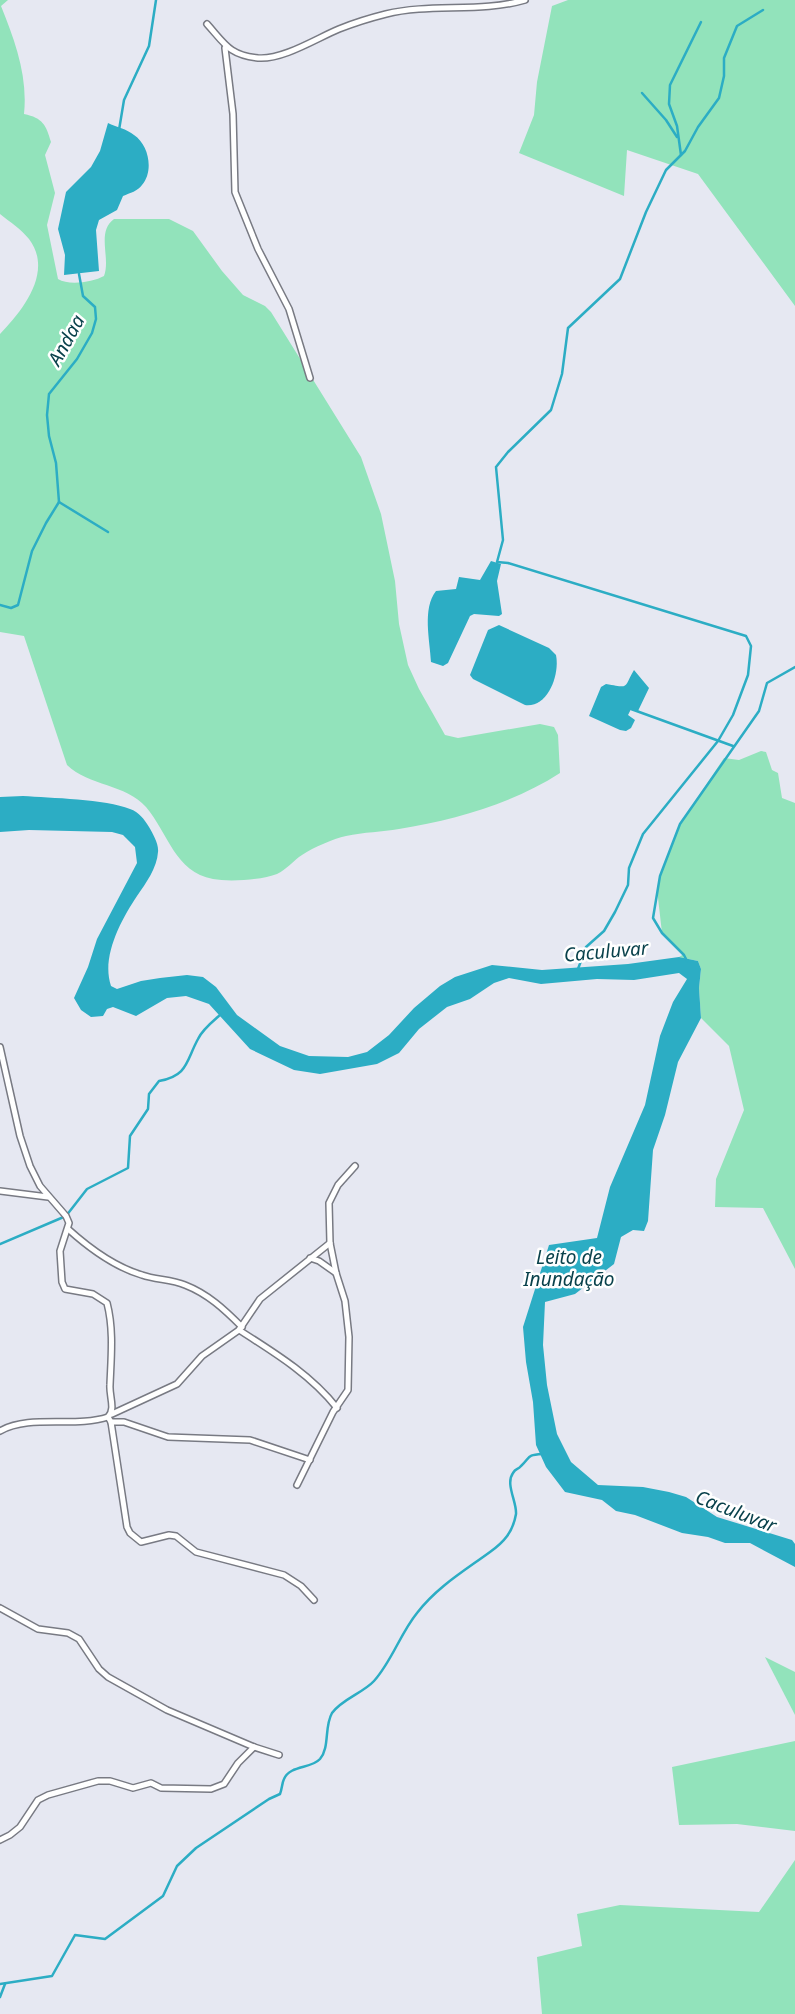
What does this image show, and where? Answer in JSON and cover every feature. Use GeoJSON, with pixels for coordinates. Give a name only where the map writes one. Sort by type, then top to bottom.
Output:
{"type":"FeatureCollection","features":[{"type":"Feature","properties":{"kind":"street"},"geometry":{"type":"LineString","coordinates":[[432,9],[433,0]]}},
{"type":"Feature","properties":{"kind":"street"},"geometry":{"type":"LineString","coordinates":[[225,48],[261,58],[274,57],[338,29],[384,14],[419,8],[489,6],[525,0]]}},
{"type":"Feature","properties":{"kind":"street"},"geometry":{"type":"LineString","coordinates":[[207,24],[225,48],[233,114],[235,192],[258,249],[289,309],[310,378]]}},
{"type":"Feature","properties":{"kind":"street"},"geometry":{"type":"LineString","coordinates":[[0,1047],[20,1136],[30,1166],[40,1186],[66,1216],[68,1229],[60,1251],[62,1282],[65,1289],[100,1298],[107,1303],[112,1349],[110,1417],[127,1527],[135,1538],[146,1542],[169,1535],[176,1536],[196,1552],[284,1575],[301,1586],[314,1600]]}},
{"type":"Feature","properties":{"kind":"street"},"geometry":{"type":"LineString","coordinates":[[297,1485],[348,1390],[349,1337],[345,1301],[330,1243],[331,1195],[355,1166]]}},
{"type":"Feature","properties":{"kind":"street"},"geometry":{"type":"LineString","coordinates":[[0,1191],[48,1197]]}},
{"type":"Feature","properties":{"kind":"street"},"geometry":{"type":"LineString","coordinates":[[68,1229],[84,1244],[143,1276],[183,1284],[203,1293],[220,1305],[241,1328],[323,1391],[337,1408]]}},
{"type":"Feature","properties":{"kind":"street"},"geometry":{"type":"LineString","coordinates":[[0,1431],[21,1424],[76,1423],[110,1417],[141,1398],[177,1384],[202,1356],[241,1328],[260,1299],[330,1243]]}},
{"type":"Feature","properties":{"kind":"street"},"geometry":{"type":"LineString","coordinates":[[310,1258],[336,1273]]}},
{"type":"Feature","properties":{"kind":"street"},"geometry":{"type":"LineString","coordinates":[[110,1417],[168,1437],[250,1440],[310,1460]]}},
{"type":"Feature","properties":{"kind":"street"},"geometry":{"type":"LineString","coordinates":[[2,1611],[38,1629],[68,1633],[79,1639],[99,1668],[121,1685],[167,1710],[279,1755]]}},
{"type":"Feature","properties":{"kind":"street"},"geometry":{"type":"LineString","coordinates":[[0,1840],[20,1827],[38,1800],[48,1795],[98,1781],[110,1781],[133,1788],[151,1783],[162,1788],[211,1789],[224,1784],[238,1763],[254,1747]]}},
{"type":"Feature","properties":{"kind":"green space"},"geometry":{"type":"Polygon","coordinates":[[[0,0],[8,0],[1,6],[22,72],[24,114],[43,123],[51,142],[45,155],[55,193],[47,225],[58,279],[81,282],[104,276],[106,231],[114,219],[169,219],[193,231],[243,295],[271,312],[361,457],[381,514],[408,665],[445,735],[458,738],[540,724],[554,727],[558,735],[560,773],[522,794],[482,809],[420,825],[341,837],[307,852],[277,874],[254,879],[228,880],[200,875],[181,860],[154,817],[138,799],[86,777],[67,765],[24,636],[0,632],[0,334],[25,303],[37,277],[38,265],[36,252],[29,239],[0,214],[0,0]]]}},
{"type":"Feature","properties":{"kind":"green space"},"geometry":{"type":"Polygon","coordinates":[[[568,0],[795,0],[795,306],[698,174],[627,150],[624,196],[519,153],[534,115],[537,82],[552,6],[568,0]]]}},
{"type":"Feature","properties":{"kind":"green space"},"geometry":{"type":"Polygon","coordinates":[[[761,751],[766,752],[772,770],[778,773],[782,798],[795,803],[795,1269],[763,1208],[715,1207],[716,1179],[744,1110],[729,1046],[701,1018],[701,969],[698,961],[679,957],[684,954],[662,933],[657,889],[680,824],[724,758],[739,760],[761,751]]]}},
{"type":"Feature","properties":{"kind":"green space"},"geometry":{"type":"Polygon","coordinates":[[[765,1657],[795,1672],[795,1715],[765,1657]]]}},
{"type":"Feature","properties":{"kind":"green space"},"geometry":{"type":"Polygon","coordinates":[[[795,1741],[795,1831],[737,1824],[679,1825],[672,1767],[795,1741]]]}},
{"type":"Feature","properties":{"kind":"green space"},"geometry":{"type":"Polygon","coordinates":[[[795,1860],[795,2014],[542,2014],[537,1957],[582,1946],[577,1914],[620,1905],[759,1912],[795,1860]]]}},
{"type":"Feature","properties":{"kind":"water"},"geometry":{"type":"Polygon","coordinates":[[[108,123],[139,139],[148,158],[148,173],[140,187],[123,196],[117,210],[99,220],[96,230],[99,271],[64,275],[65,255],[58,229],[66,192],[91,167],[100,151],[108,123]]]}},
{"type":"Feature","properties":{"kind":"water"},"geometry":{"type":"Polygon","coordinates":[[[491,561],[501,564],[497,581],[502,614],[470,616],[448,663],[443,666],[431,662],[428,616],[436,591],[456,589],[459,577],[480,580],[491,561]]]}},
{"type":"Feature","properties":{"kind":"water"},"geometry":{"type":"Polygon","coordinates":[[[499,625],[549,648],[556,655],[554,680],[546,696],[540,701],[525,705],[470,675],[488,630],[499,625]]]}},
{"type":"Feature","properties":{"kind":"water"},"geometry":{"type":"Polygon","coordinates":[[[634,670],[649,688],[638,711],[631,709],[628,715],[635,720],[631,728],[620,730],[589,716],[601,687],[606,684],[625,686],[634,670]]]}},
{"type":"Feature","properties":{"kind":"water","name":"Leito de Inundação"},"geometry":{"type":"Polygon","coordinates":[[[0,797],[93,801],[130,809],[143,819],[155,839],[158,852],[153,870],[114,939],[109,963],[111,986],[117,989],[160,978],[187,975],[203,977],[216,987],[237,1015],[280,1046],[309,1056],[348,1057],[367,1052],[389,1035],[414,1008],[440,986],[455,977],[492,965],[542,970],[628,964],[679,957],[698,961],[701,969],[701,1018],[678,1062],[653,1150],[648,1221],[644,1231],[633,1230],[621,1237],[614,1264],[575,1294],[545,1302],[543,1345],[547,1385],[557,1434],[571,1462],[598,1485],[643,1487],[669,1492],[686,1497],[717,1517],[792,1540],[795,1544],[795,1567],[750,1543],[725,1543],[682,1533],[635,1515],[616,1511],[602,1500],[565,1492],[546,1467],[536,1445],[523,1327],[549,1245],[597,1238],[610,1187],[645,1105],[660,1036],[673,1002],[687,979],[679,973],[634,980],[597,979],[541,984],[509,978],[494,983],[470,999],[447,1007],[419,1029],[399,1053],[377,1064],[320,1074],[294,1070],[250,1049],[209,1004],[186,996],[167,998],[136,1016],[113,1007],[107,1009],[103,1016],[91,1017],[81,1010],[74,998],[97,939],[137,863],[135,847],[123,835],[112,832],[0,832],[0,797]]]}},
{"type":"Feature","properties":{"kind":"waterway","name":"Andaa"},"geometry":{"type":"LineString","coordinates":[[119,130],[124,100],[149,46],[156,0]]}},
{"type":"Feature","properties":{"kind":"waterway","name":"Caculuvar"},"geometry":{"type":"LineString","coordinates":[[578,969],[586,947],[604,931],[615,912],[628,885],[629,868],[643,834],[718,741],[733,715],[748,675],[751,646],[746,636],[508,563],[497,562],[503,540],[496,467],[551,410],[562,374],[568,328],[620,279],[666,170],[685,151],[719,98],[724,76],[724,58],[737,26],[763,10]]}},
{"type":"Feature","properties":{"kind":"waterway"},"geometry":{"type":"LineString","coordinates":[[681,155],[677,126],[669,104],[670,85],[701,22]]}},
{"type":"Feature","properties":{"kind":"waterway"},"geometry":{"type":"LineString","coordinates":[[642,93],[677,137]]}},
{"type":"Feature","properties":{"kind":"waterway","name":"Andaa"},"geometry":{"type":"LineString","coordinates":[[0,605],[11,608],[18,605],[32,551],[59,502],[56,463],[47,415],[49,394],[77,359],[92,333],[96,319],[95,307],[83,296],[79,274]]}},
{"type":"Feature","properties":{"kind":"waterway"},"geometry":{"type":"LineString","coordinates":[[59,502],[108,532]]}},
{"type":"Feature","properties":{"kind":"waterway"},"geometry":{"type":"LineString","coordinates":[[687,961],[662,933],[653,918],[660,876],[680,824],[759,711],[767,683],[795,667]]}},
{"type":"Feature","properties":{"kind":"waterway"},"geometry":{"type":"LineString","coordinates":[[631,709],[733,746]]}},
{"type":"Feature","properties":{"kind":"waterway"},"geometry":{"type":"LineString","coordinates":[[0,1244],[66,1216],[87,1189],[128,1168],[130,1136],[148,1109],[149,1094],[159,1081],[169,1079],[181,1071],[202,1032],[220,1015]]}},
{"type":"Feature","properties":{"kind":"waterway"},"geometry":{"type":"LineString","coordinates":[[0,1984],[52,1976],[75,1935],[105,1939],[163,1896],[177,1866],[196,1848],[280,1794],[284,1779],[291,1771],[320,1759],[325,1749],[332,1713],[374,1681],[411,1621],[433,1595],[507,1536],[516,1514],[511,1477],[529,1457],[542,1454]]}},
{"type":"Feature","properties":{"kind":"waterway"},"geometry":{"type":"LineString","coordinates":[[0,1997],[5,1984]]}}]}
